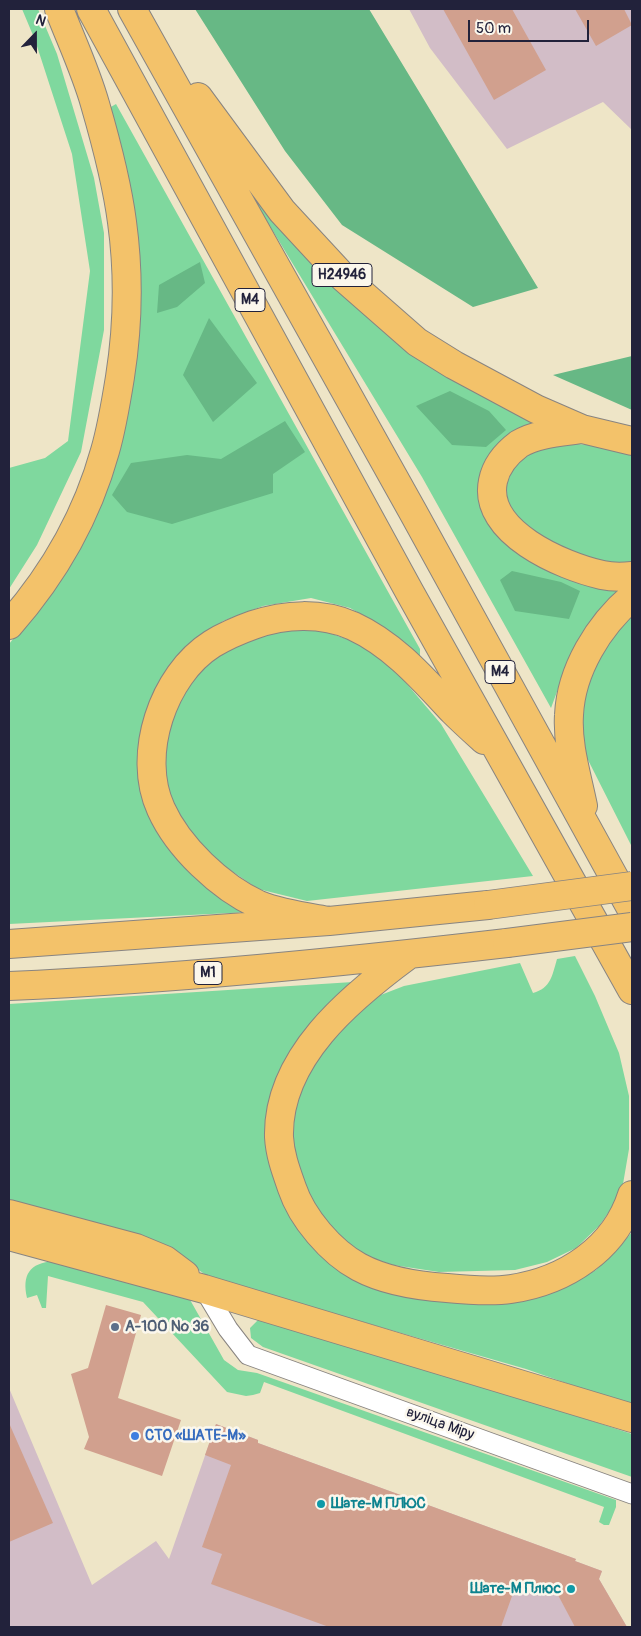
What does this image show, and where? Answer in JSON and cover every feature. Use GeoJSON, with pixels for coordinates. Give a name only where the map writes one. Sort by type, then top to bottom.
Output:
{"type":"FeatureCollection","features":[{"type":"Feature","properties":{"kind":"highway"},"geometry":{"type":"LineString","coordinates":[[9,625],[33,597],[53,567],[67,543],[93,487],[105,451],[115,407],[126,322],[126,265],[122,222],[113,176],[95,103],[60,9]]}},
{"type":"Feature","properties":{"kind":"highway","name":"М4"},"geometry":{"type":"LineString","coordinates":[[92,9],[404,582],[503,758],[631,993]]}},
{"type":"Feature","properties":{"kind":"highway","name":"М4"},"geometry":{"type":"LineString","coordinates":[[133,9],[632,910]]}},
{"type":"Feature","properties":{"kind":"highway","name":"Н24946"},"geometry":{"type":"LineString","coordinates":[[133,9],[282,211],[344,278],[418,342],[454,366],[536,409],[582,429],[632,441]]}},
{"type":"Feature","properties":{"kind":"highway"},"geometry":{"type":"LineString","coordinates":[[582,429],[545,435],[520,444],[506,455],[495,473],[491,491],[497,512],[511,529],[531,546],[553,558],[604,576],[632,576]]}},
{"type":"Feature","properties":{"kind":"highway"},"geometry":{"type":"LineString","coordinates":[[588,832],[571,749],[569,716],[573,689],[582,664],[595,640],[609,619],[632,597]]}},
{"type":"Feature","properties":{"kind":"highway"},"geometry":{"type":"LineString","coordinates":[[329,921],[288,914],[259,905],[234,890],[191,854],[173,830],[160,807],[154,782],[152,758],[154,731],[162,708],[174,686],[190,664],[211,645],[238,630],[260,623],[283,617],[312,616],[334,620],[352,626],[390,648],[503,758]]}},
{"type":"Feature","properties":{"kind":"highway"},"geometry":{"type":"LineString","coordinates":[[9,944],[329,921],[488,905],[632,886]]}},
{"type":"Feature","properties":{"kind":"highway","name":"М1"},"geometry":{"type":"LineString","coordinates":[[9,986],[101,982],[407,956],[632,927]]}},
{"type":"Feature","properties":{"kind":"highway"},"geometry":{"type":"LineString","coordinates":[[407,956],[373,981],[332,1019],[301,1062],[289,1084],[279,1136],[282,1162],[295,1197],[309,1223],[335,1249],[358,1267],[390,1279],[424,1286],[465,1290],[510,1289],[546,1281],[574,1268],[603,1246],[627,1212],[632,1195]]}},
{"type":"Feature","properties":{"kind":"highway"},"geometry":{"type":"LineString","coordinates":[[9,1214],[136,1248],[165,1260],[204,1289]]}},
{"type":"Feature","properties":{"kind":"highway"},"geometry":{"type":"LineString","coordinates":[[9,1236],[204,1289],[632,1418]]}},
{"type":"Feature","properties":{"kind":"street","name":"вуліца Міру"},"geometry":{"type":"LineString","coordinates":[[204,1289],[228,1329],[248,1355],[632,1494]]}},
{"type":"Feature","properties":{"kind":"shaded area"},"geometry":{"type":"Polygon","coordinates":[[[409,9],[632,9],[632,130],[603,102],[507,149],[430,48],[409,9]]]}},
{"type":"Feature","properties":{"kind":"shaded area"},"geometry":{"type":"Polygon","coordinates":[[[9,1388],[92,1585],[156,1541],[169,1559],[216,1424],[258,1440],[258,1443],[576,1559],[575,1561],[602,1571],[599,1579],[627,1627],[9,1627],[9,1388]]]}},
{"type":"Feature","properties":{"kind":"green space"},"geometry":{"type":"Polygon","coordinates":[[[22,9],[38,9],[57,54],[94,178],[104,233],[104,330],[81,452],[37,545],[9,589],[9,468],[45,458],[68,441],[90,271],[72,154],[35,40],[22,9]]]}},
{"type":"Feature","properties":{"kind":"green space"},"geometry":{"type":"Polygon","coordinates":[[[195,9],[369,9],[538,288],[473,307],[342,225],[285,151],[195,9]]]}},
{"type":"Feature","properties":{"kind":"green space"},"geometry":{"type":"Polygon","coordinates":[[[116,104],[420,649],[420,659],[382,626],[350,608],[311,598],[263,606],[223,621],[186,652],[145,790],[251,912],[9,924],[9,644],[54,589],[76,554],[137,254],[127,171],[109,108],[116,104]]]}},
{"type":"Feature","properties":{"kind":"green space"},"geometry":{"type":"Polygon","coordinates":[[[245,185],[304,254],[556,426],[514,437],[490,517],[632,585],[565,670],[551,708],[422,477],[245,185]]]}},
{"type":"Feature","properties":{"kind":"green space"},"geometry":{"type":"Polygon","coordinates":[[[200,262],[205,283],[177,307],[157,313],[159,285],[200,262]]]}},
{"type":"Feature","properties":{"kind":"green space"},"geometry":{"type":"Polygon","coordinates":[[[209,318],[257,383],[213,422],[183,375],[209,318]]]}},
{"type":"Feature","properties":{"kind":"green space"},"geometry":{"type":"Polygon","coordinates":[[[632,356],[632,410],[553,375],[632,356]]]}},
{"type":"Feature","properties":{"kind":"green space"},"geometry":{"type":"Polygon","coordinates":[[[450,391],[489,411],[506,430],[486,447],[452,445],[416,406],[450,391]]]}},
{"type":"Feature","properties":{"kind":"green space"},"geometry":{"type":"Polygon","coordinates":[[[285,421],[305,452],[273,474],[273,493],[172,524],[127,512],[112,495],[131,463],[187,455],[221,459],[285,421]]]}},
{"type":"Feature","properties":{"kind":"green space"},"geometry":{"type":"Polygon","coordinates":[[[567,443],[589,445],[632,455],[632,564],[595,563],[548,544],[501,505],[510,465],[537,446],[567,443]]]}},
{"type":"Feature","properties":{"kind":"green space"},"geometry":{"type":"Polygon","coordinates":[[[512,571],[561,582],[580,591],[569,619],[515,611],[500,580],[512,571]]]}},
{"type":"Feature","properties":{"kind":"green space"},"geometry":{"type":"Polygon","coordinates":[[[632,613],[632,847],[585,754],[578,719],[584,685],[598,654],[632,613]]]}},
{"type":"Feature","properties":{"kind":"green space"},"geometry":{"type":"Polygon","coordinates":[[[315,628],[352,641],[389,663],[441,724],[533,876],[307,901],[258,889],[220,863],[184,829],[166,790],[159,754],[169,711],[198,670],[233,644],[271,630],[315,628]]]}},
{"type":"Feature","properties":{"kind":"green space"},"geometry":{"type":"Polygon","coordinates":[[[575,956],[595,996],[619,1053],[629,1096],[629,1149],[623,1184],[613,1206],[599,1226],[576,1248],[547,1262],[515,1270],[439,1272],[393,1265],[362,1255],[339,1237],[303,1192],[287,1133],[296,1089],[319,1051],[373,998],[404,986],[520,963],[533,993],[547,985],[557,959],[575,956]]]}},
{"type":"Feature","properties":{"kind":"green space"},"geometry":{"type":"Polygon","coordinates":[[[353,982],[268,1130],[355,1278],[566,1286],[596,1270],[632,1232],[632,1406],[526,1369],[210,1278],[172,1251],[9,1203],[9,1004],[353,982]]]}},
{"type":"Feature","properties":{"kind":"green space"},"geometry":{"type":"Polygon","coordinates":[[[54,1261],[189,1298],[224,1360],[238,1370],[257,1373],[616,1500],[616,1507],[609,1525],[599,1522],[604,1507],[264,1382],[260,1393],[253,1395],[246,1396],[227,1392],[143,1302],[48,1276],[46,1308],[42,1308],[37,1295],[27,1298],[27,1277],[29,1272],[39,1264],[54,1261]]]}},
{"type":"Feature","properties":{"kind":"green space"},"geometry":{"type":"Polygon","coordinates":[[[259,1319],[435,1370],[632,1434],[632,1477],[263,1347],[251,1338],[250,1328],[259,1319]]]}},
{"type":"Feature","properties":{"kind":"building"},"geometry":{"type":"Polygon","coordinates":[[[443,9],[512,9],[546,70],[494,100],[443,9]]]}},
{"type":"Feature","properties":{"kind":"building"},"geometry":{"type":"Polygon","coordinates":[[[575,9],[624,9],[632,25],[596,46],[575,9]]]}},
{"type":"Feature","properties":{"kind":"building"},"geometry":{"type":"Polygon","coordinates":[[[106,1305],[141,1315],[118,1398],[181,1420],[162,1476],[84,1449],[89,1437],[71,1374],[88,1368],[106,1305]]]}},
{"type":"Feature","properties":{"kind":"building"},"geometry":{"type":"Polygon","coordinates":[[[9,1423],[53,1523],[9,1542],[9,1423]]]}},
{"type":"Feature","properties":{"kind":"building","name":"Шате-М ПЛЮС"},"geometry":{"type":"Polygon","coordinates":[[[216,1424],[258,1440],[258,1443],[576,1559],[575,1561],[602,1571],[599,1579],[627,1627],[575,1627],[558,1595],[517,1582],[501,1627],[329,1627],[211,1584],[222,1554],[202,1547],[231,1465],[205,1455],[216,1424]]]}},
{"type":"Feature","properties":{"kind":"place","name":"А-100 № 36"},"geometry":{"type":"Point","coordinates":[115,1327]}},
{"type":"Feature","properties":{"kind":"place","name":"СТО «ШАТЕ-М»"},"geometry":{"type":"Point","coordinates":[135,1436]}},
{"type":"Feature","properties":{"kind":"place","name":"Шате-М ПЛЮС"},"geometry":{"type":"Point","coordinates":[321,1504]}},
{"type":"Feature","properties":{"kind":"place","name":"Шате-М Плюс"},"geometry":{"type":"Point","coordinates":[571,1589]}}]}
